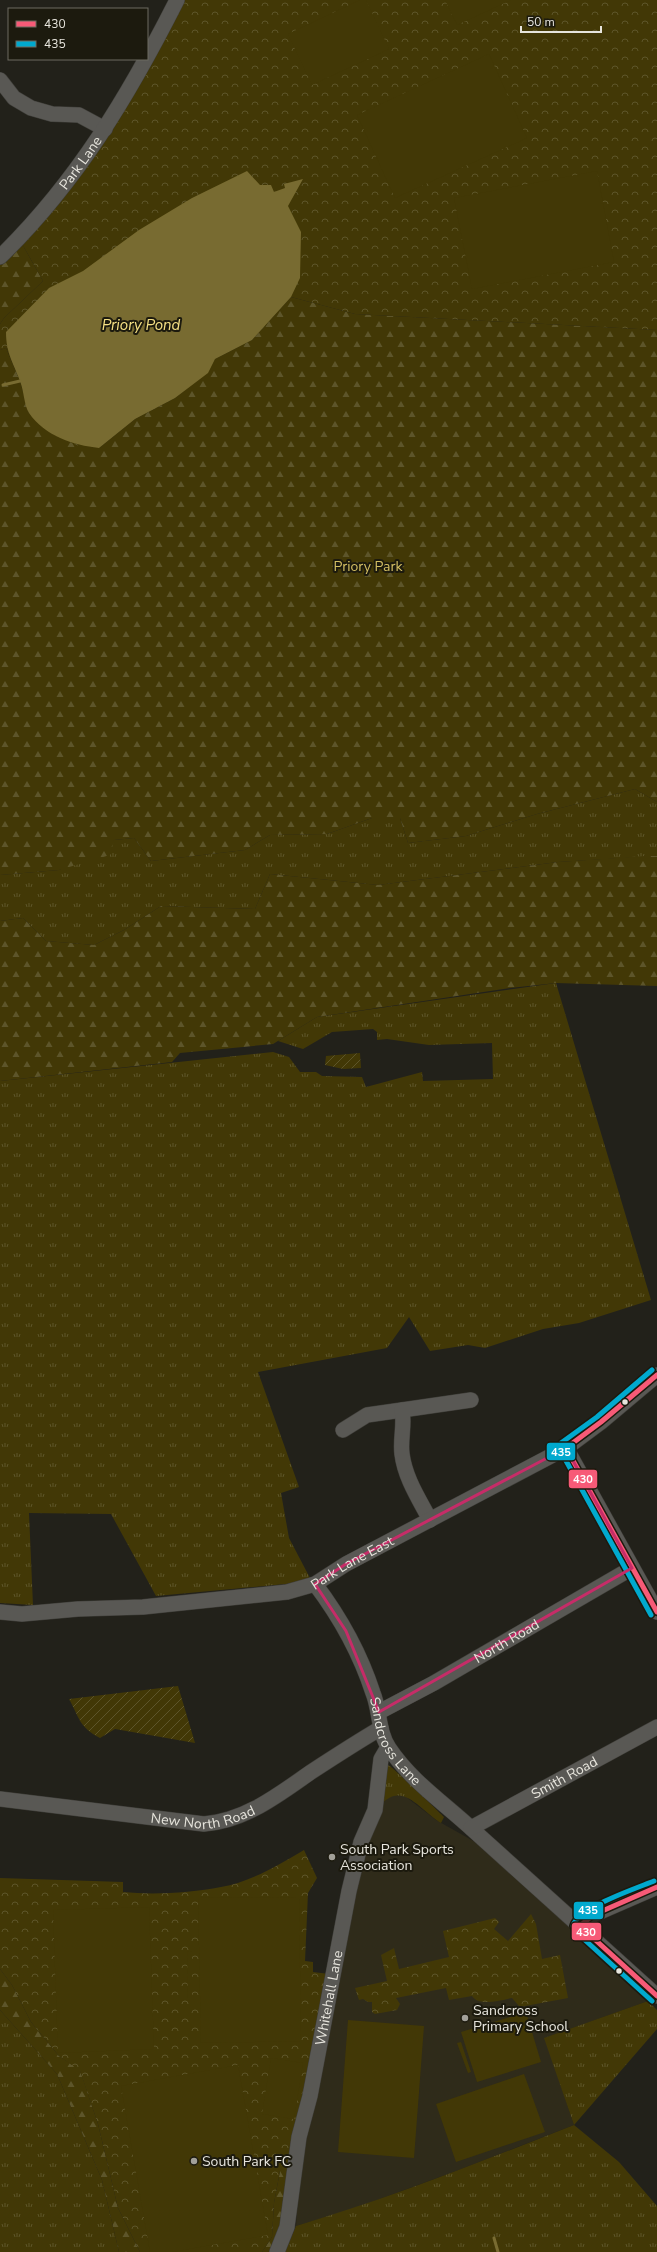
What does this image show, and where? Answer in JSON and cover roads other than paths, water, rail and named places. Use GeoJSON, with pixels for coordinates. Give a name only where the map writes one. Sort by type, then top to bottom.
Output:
{"type":"FeatureCollection","features":[{"type":"Feature","properties":{"kind":"street","name":"Park Lane"},"geometry":{"type":"LineString","coordinates":[[148,57],[177,0]]}},
{"type":"Feature","properties":{"kind":"street","name":"Park Lane"},"geometry":{"type":"LineString","coordinates":[[0,257],[16,241],[68,181],[105,129],[135,82],[146,60]]}},
{"type":"Feature","properties":{"kind":"street"},"geometry":{"type":"LineString","coordinates":[[0,80],[14,98],[31,108],[52,114],[79,115],[105,129]]}},
{"type":"Feature","properties":{"kind":"street","name":"Park Lane East"},"geometry":{"type":"LineString","coordinates":[[0,1612],[22,1614],[78,1609],[190,1604],[287,1592],[315,1584],[346,1564],[566,1448],[601,1422],[657,1375]]}},
{"type":"Feature","properties":{"kind":"street"},"geometry":{"type":"LineString","coordinates":[[343,1430],[367,1416],[471,1400]]}},
{"type":"Feature","properties":{"kind":"street"},"geometry":{"type":"LineString","coordinates":[[402,1410],[404,1426],[402,1453],[404,1466],[408,1480],[430,1520]]}},
{"type":"Feature","properties":{"kind":"street"},"geometry":{"type":"LineString","coordinates":[[566,1448],[657,1612]]}},
{"type":"Feature","properties":{"kind":"street","name":"North Road"},"geometry":{"type":"LineString","coordinates":[[379,1712],[434,1683],[632,1568]]}},
{"type":"Feature","properties":{"kind":"street","name":"Sandcross Lane"},"geometry":{"type":"LineString","coordinates":[[315,1584],[346,1631],[364,1668],[379,1712],[381,1728],[388,1747],[422,1786],[471,1828],[657,1996]]}},
{"type":"Feature","properties":{"kind":"street","name":"Smith Road"},"geometry":{"type":"LineString","coordinates":[[471,1828],[657,1727]]}},
{"type":"Feature","properties":{"kind":"street","name":"New North Road"},"geometry":{"type":"LineString","coordinates":[[0,1799],[204,1824],[216,1823],[245,1815],[352,1745],[381,1728]]}},
{"type":"Feature","properties":{"kind":"street","name":"Whitehall Lane"},"geometry":{"type":"LineString","coordinates":[[277,2252],[287,2227],[298,2137],[310,2096],[350,1891],[361,1842],[374,1810],[382,1759],[388,1747]]}},
{"type":"Feature","properties":{"kind":"street"},"geometry":{"type":"LineString","coordinates":[[580,1926],[593,1915],[657,1887]]}},
{"type":"Feature","properties":{"kind":"water","name":"Priory Pond"},"geometry":{"type":"Polygon","coordinates":[[[247,171],[260,185],[271,185],[274,192],[285,188],[284,184],[303,179],[288,206],[301,232],[300,278],[291,297],[252,340],[215,359],[208,373],[175,398],[135,419],[99,448],[70,442],[43,428],[27,410],[21,385],[10,357],[6,332],[49,288],[83,271],[139,230],[192,198],[247,171]]]}},
{"type":"Feature","properties":{"kind":"waterway"},"geometry":{"type":"LineString","coordinates":[[3,385],[20,381]]}},
{"type":"Feature","properties":{"kind":"waterway"},"geometry":{"type":"LineString","coordinates":[[494,2238],[498,2252]]}},
{"type":"Feature","properties":{"kind":"place","name":"South Park Sports Association"},"geometry":{"type":"Point","coordinates":[332,1857]}},
{"type":"Feature","properties":{"kind":"place","name":"Sandcross Primary School"},"geometry":{"type":"Point","coordinates":[465,2018]}},
{"type":"Feature","properties":{"kind":"place","name":"South Park FC"},"geometry":{"type":"Point","coordinates":[194,2161]}},
{"type":"Feature","properties":{"kind":"park label","name":"Priory Park"},"geometry":{"type":"Point","coordinates":[368,566]}}]}
